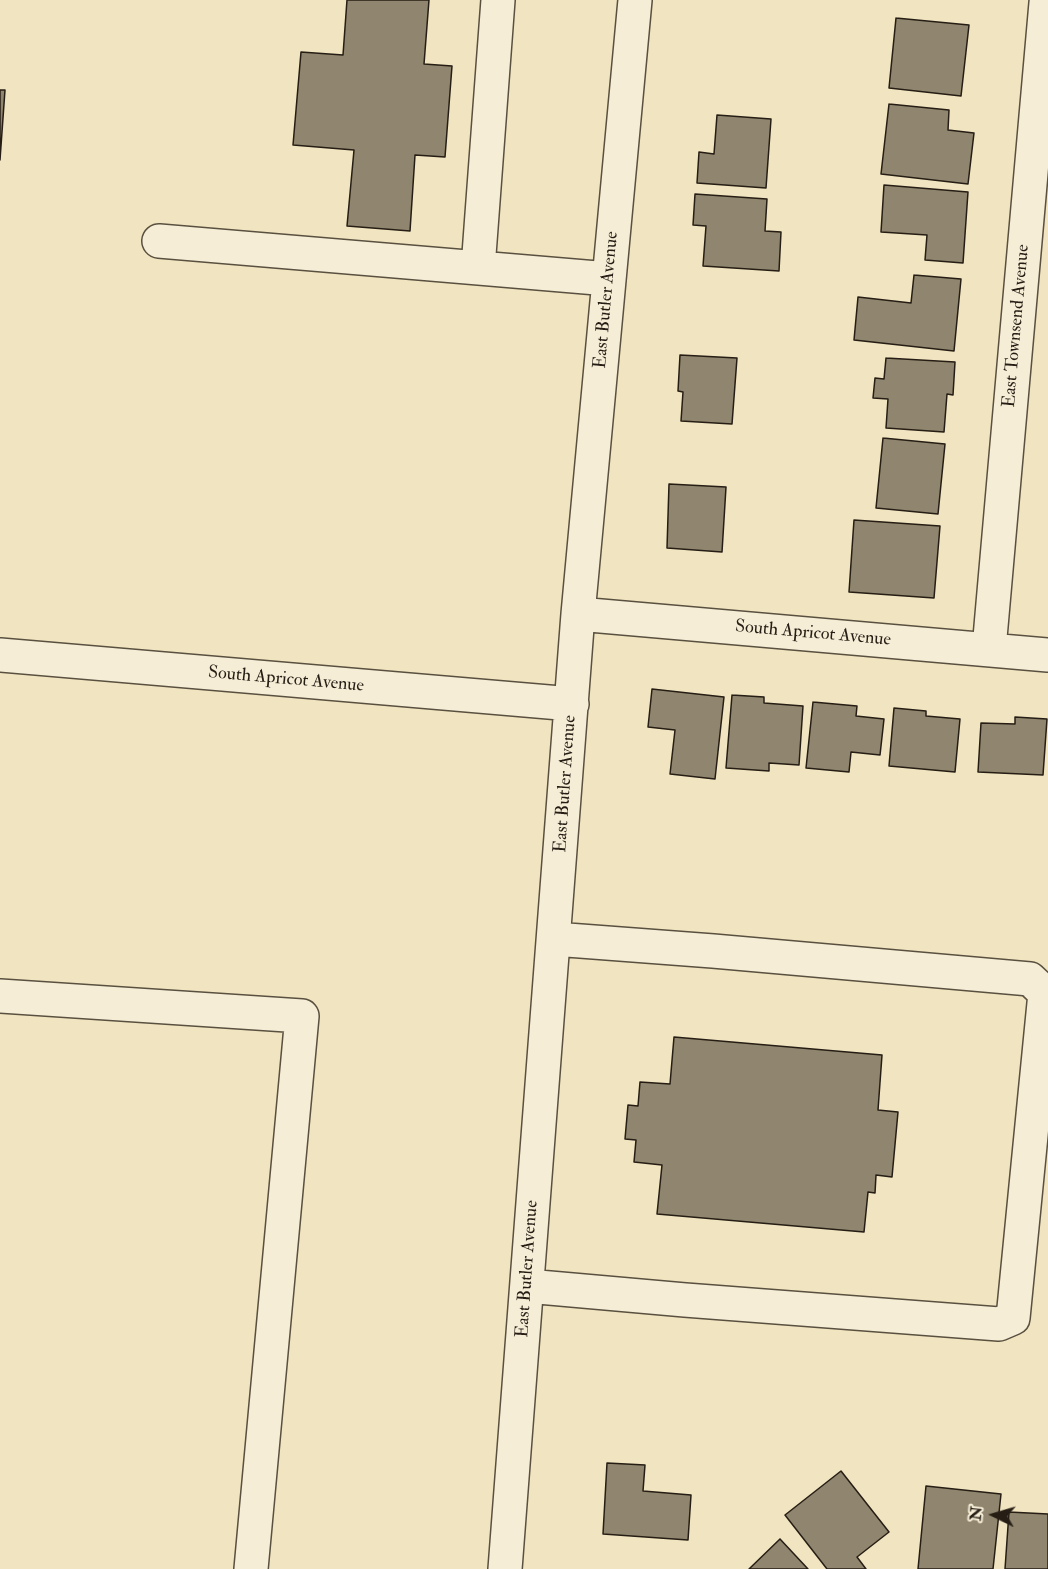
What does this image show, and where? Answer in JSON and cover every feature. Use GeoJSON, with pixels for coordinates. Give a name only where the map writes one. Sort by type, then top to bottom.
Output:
{"type":"FeatureCollection","features":[{"type":"Feature","properties":{"kind":"street"},"geometry":{"type":"LineString","coordinates":[[478,268],[498,0]]}},
{"type":"Feature","properties":{"kind":"street","name":"East Butler Avenue"},"geometry":{"type":"LineString","coordinates":[[505,1569],[579,614],[635,0]]}},
{"type":"Feature","properties":{"kind":"street","name":"East Townsend Avenue"},"geometry":{"type":"LineString","coordinates":[[989,649],[1047,3]]}},
{"type":"Feature","properties":{"kind":"street"},"geometry":{"type":"LineString","coordinates":[[159,241],[609,279]]}},
{"type":"Feature","properties":{"kind":"street","name":"South Apricot Avenue"},"geometry":{"type":"LineString","coordinates":[[579,614],[1048,655]]}},
{"type":"Feature","properties":{"kind":"street","name":"South Apricot Avenue"},"geometry":{"type":"LineString","coordinates":[[0,655],[572,704]]}},
{"type":"Feature","properties":{"kind":"street"},"geometry":{"type":"LineString","coordinates":[[527,1286],[999,1324],[1013,1318],[1045,993],[1030,979],[554,939]]}},
{"type":"Feature","properties":{"kind":"street"},"geometry":{"type":"LineString","coordinates":[[0,996],[302,1016],[251,1569]]}},
{"type":"Feature","properties":{"kind":"building"},"geometry":{"type":"Polygon","coordinates":[[[347,0],[429,0],[424,64],[452,66],[445,157],[415,155],[410,231],[347,226],[354,150],[293,145],[301,52],[343,55],[347,0]]]}},
{"type":"Feature","properties":{"kind":"building"},"geometry":{"type":"Polygon","coordinates":[[[896,18],[969,25],[961,96],[889,88],[896,18]]]}},
{"type":"Feature","properties":{"kind":"building"},"geometry":{"type":"Polygon","coordinates":[[[0,90],[5,90],[0,160],[0,90]]]}},
{"type":"Feature","properties":{"kind":"building"},"geometry":{"type":"Polygon","coordinates":[[[889,104],[949,110],[948,130],[974,133],[968,184],[881,174],[889,104]]]}},
{"type":"Feature","properties":{"kind":"building"},"geometry":{"type":"Polygon","coordinates":[[[717,115],[771,119],[766,188],[697,183],[699,152],[714,154],[717,115]]]}},
{"type":"Feature","properties":{"kind":"building"},"geometry":{"type":"Polygon","coordinates":[[[884,185],[968,192],[963,263],[925,260],[927,235],[881,232],[884,185]]]}},
{"type":"Feature","properties":{"kind":"building"},"geometry":{"type":"Polygon","coordinates":[[[695,194],[767,199],[765,231],[781,232],[779,271],[703,266],[706,226],[693,225],[695,194]]]}},
{"type":"Feature","properties":{"kind":"building"},"geometry":{"type":"Polygon","coordinates":[[[914,275],[961,279],[954,351],[854,340],[858,297],[911,303],[914,275]]]}},
{"type":"Feature","properties":{"kind":"building"},"geometry":{"type":"Polygon","coordinates":[[[680,355],[737,358],[732,424],[681,421],[683,392],[678,391],[680,355]]]}},
{"type":"Feature","properties":{"kind":"building"},"geometry":{"type":"Polygon","coordinates":[[[886,358],[955,362],[953,395],[947,394],[944,432],[886,428],[888,399],[873,398],[875,378],[884,379],[886,358]]]}},
{"type":"Feature","properties":{"kind":"building"},"geometry":{"type":"Polygon","coordinates":[[[883,438],[945,444],[938,514],[876,508],[883,438]]]}},
{"type":"Feature","properties":{"kind":"building"},"geometry":{"type":"Polygon","coordinates":[[[669,484],[726,487],[722,552],[667,548],[669,484]]]}},
{"type":"Feature","properties":{"kind":"building"},"geometry":{"type":"Polygon","coordinates":[[[854,520],[940,526],[934,598],[849,592],[854,520]]]}},
{"type":"Feature","properties":{"kind":"building"},"geometry":{"type":"Polygon","coordinates":[[[652,689],[724,697],[715,779],[670,774],[675,730],[648,727],[652,689]]]}},
{"type":"Feature","properties":{"kind":"building"},"geometry":{"type":"Polygon","coordinates":[[[732,695],[764,697],[764,703],[803,706],[799,765],[769,763],[769,771],[726,768],[732,695]]]}},
{"type":"Feature","properties":{"kind":"building"},"geometry":{"type":"Polygon","coordinates":[[[813,702],[857,706],[856,716],[884,719],[880,755],[851,752],[849,772],[806,768],[813,702]]]}},
{"type":"Feature","properties":{"kind":"building"},"geometry":{"type":"Polygon","coordinates":[[[894,708],[926,711],[926,716],[960,719],[955,772],[889,766],[894,708]]]}},
{"type":"Feature","properties":{"kind":"building"},"geometry":{"type":"Polygon","coordinates":[[[1015,717],[1047,719],[1043,775],[978,772],[981,723],[1015,724],[1015,717]]]}},
{"type":"Feature","properties":{"kind":"building"},"geometry":{"type":"Polygon","coordinates":[[[674,1037],[882,1055],[878,1110],[898,1112],[892,1177],[876,1175],[875,1193],[868,1192],[864,1232],[657,1214],[662,1165],[634,1162],[636,1140],[625,1139],[628,1105],[638,1106],[640,1082],[670,1084],[674,1037]]]}},
{"type":"Feature","properties":{"kind":"building"},"geometry":{"type":"Polygon","coordinates":[[[607,1463],[645,1465],[643,1491],[691,1495],[688,1540],[603,1534],[607,1463]]]}},
{"type":"Feature","properties":{"kind":"building"},"geometry":{"type":"Polygon","coordinates":[[[841,1471],[889,1532],[857,1557],[866,1569],[827,1569],[785,1515],[841,1471]]]}},
{"type":"Feature","properties":{"kind":"building"},"geometry":{"type":"Polygon","coordinates":[[[926,1486],[1001,1494],[993,1569],[918,1569],[926,1486]]]}},
{"type":"Feature","properties":{"kind":"building"},"geometry":{"type":"Polygon","coordinates":[[[1009,1512],[1048,1514],[1048,1569],[1005,1569],[1009,1512]]]}},
{"type":"Feature","properties":{"kind":"building"},"geometry":{"type":"Polygon","coordinates":[[[780,1539],[808,1569],[749,1569],[780,1539]]]}}]}
